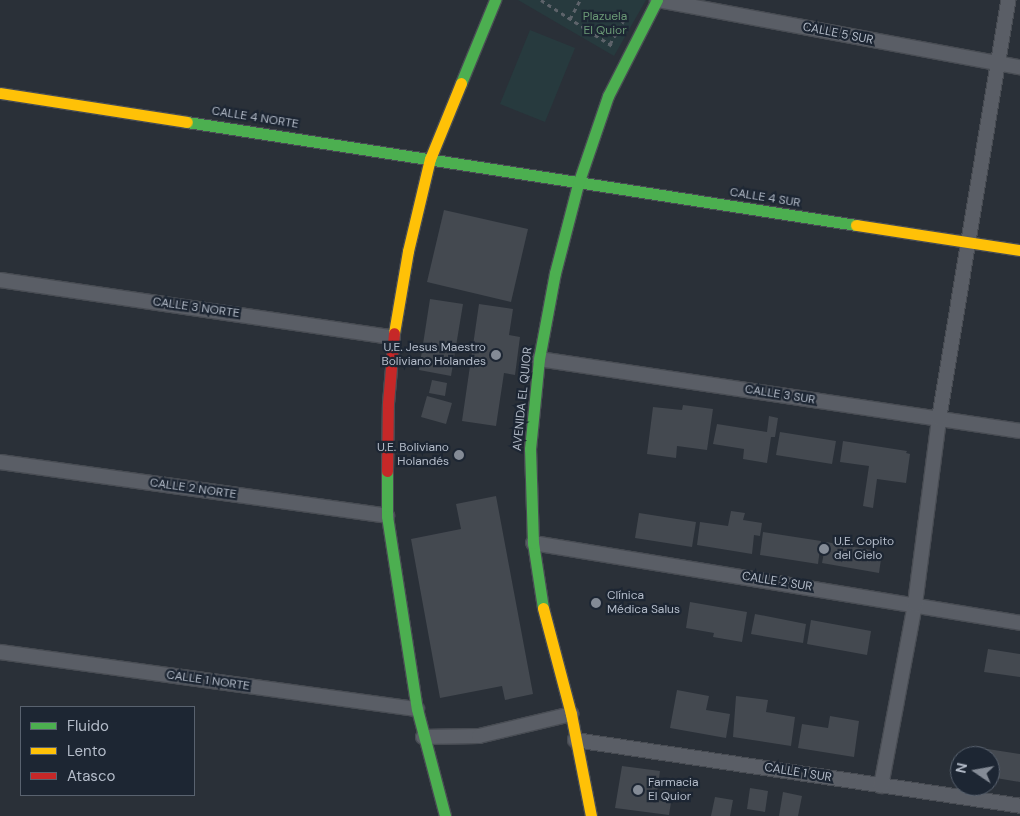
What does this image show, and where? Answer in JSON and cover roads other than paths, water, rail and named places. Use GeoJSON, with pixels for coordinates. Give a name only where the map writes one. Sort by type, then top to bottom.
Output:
{"type":"FeatureCollection","features":[{"type":"Feature","properties":{"kind":"street"},"geometry":{"type":"LineString","coordinates":[[445,816],[417,709],[387,516],[388,403],[393,337],[408,250],[430,159],[495,0]]}},
{"type":"Feature","properties":{"kind":"street","name":"CALLE 5 SUR"},"geometry":{"type":"LineString","coordinates":[[657,0],[1020,67]]}},
{"type":"Feature","properties":{"kind":"street","name":"AVENIDA EL QUIOR"},"geometry":{"type":"LineString","coordinates":[[591,816],[571,714],[543,611],[533,543],[530,449],[539,359],[555,273],[578,184],[608,96],[657,0]]}},
{"type":"Feature","properties":{"kind":"street"},"geometry":{"type":"LineString","coordinates":[[881,786],[915,604],[939,420],[1008,0]]}},
{"type":"Feature","properties":{"kind":"street","name":"CALLE 4 NORTE"},"geometry":{"type":"LineString","coordinates":[[0,93],[506,172]]}},
{"type":"Feature","properties":{"kind":"street","name":"CALLE 4 SUR"},"geometry":{"type":"LineString","coordinates":[[506,172],[1020,250]]}},
{"type":"Feature","properties":{"kind":"street","name":"CALLE 3 NORTE"},"geometry":{"type":"LineString","coordinates":[[0,280],[393,337]]}},
{"type":"Feature","properties":{"kind":"street","name":"CALLE 3 SUR"},"geometry":{"type":"LineString","coordinates":[[539,359],[1020,431]]}},
{"type":"Feature","properties":{"kind":"street","name":"CALLE 2 NORTE"},"geometry":{"type":"LineString","coordinates":[[0,462],[387,516]]}},
{"type":"Feature","properties":{"kind":"street","name":"CALLE 2 SUR"},"geometry":{"type":"LineString","coordinates":[[533,543],[915,604],[1020,623]]}},
{"type":"Feature","properties":{"kind":"street","name":"CALLE 1 NORTE"},"geometry":{"type":"LineString","coordinates":[[0,652],[417,709]]}},
{"type":"Feature","properties":{"kind":"street"},"geometry":{"type":"LineString","coordinates":[[423,737],[479,736],[571,714]]}},
{"type":"Feature","properties":{"kind":"street","name":"CALLE 1 SUR"},"geometry":{"type":"LineString","coordinates":[[575,740],[1020,806]]}},
{"type":"Feature","properties":{"kind":"place","name":"U.E. Jesus Maestro Boliviano Holandes"},"geometry":{"type":"Point","coordinates":[496,355]}},
{"type":"Feature","properties":{"kind":"place","name":"U.E. Boliviano Holandés"},"geometry":{"type":"Point","coordinates":[459,455]}},
{"type":"Feature","properties":{"kind":"place","name":"U.E. Copito del Cielo"},"geometry":{"type":"Point","coordinates":[824,549]}},
{"type":"Feature","properties":{"kind":"place","name":"Clínica Médica Salus"},"geometry":{"type":"Point","coordinates":[596,603]}},
{"type":"Feature","properties":{"kind":"place","name":"Farmacia El Quior"},"geometry":{"type":"Point","coordinates":[638,790]}},
{"type":"Feature","properties":{"kind":"park label","name":"Plazuela El Quior"},"geometry":{"type":"Point","coordinates":[605,24]}}]}
